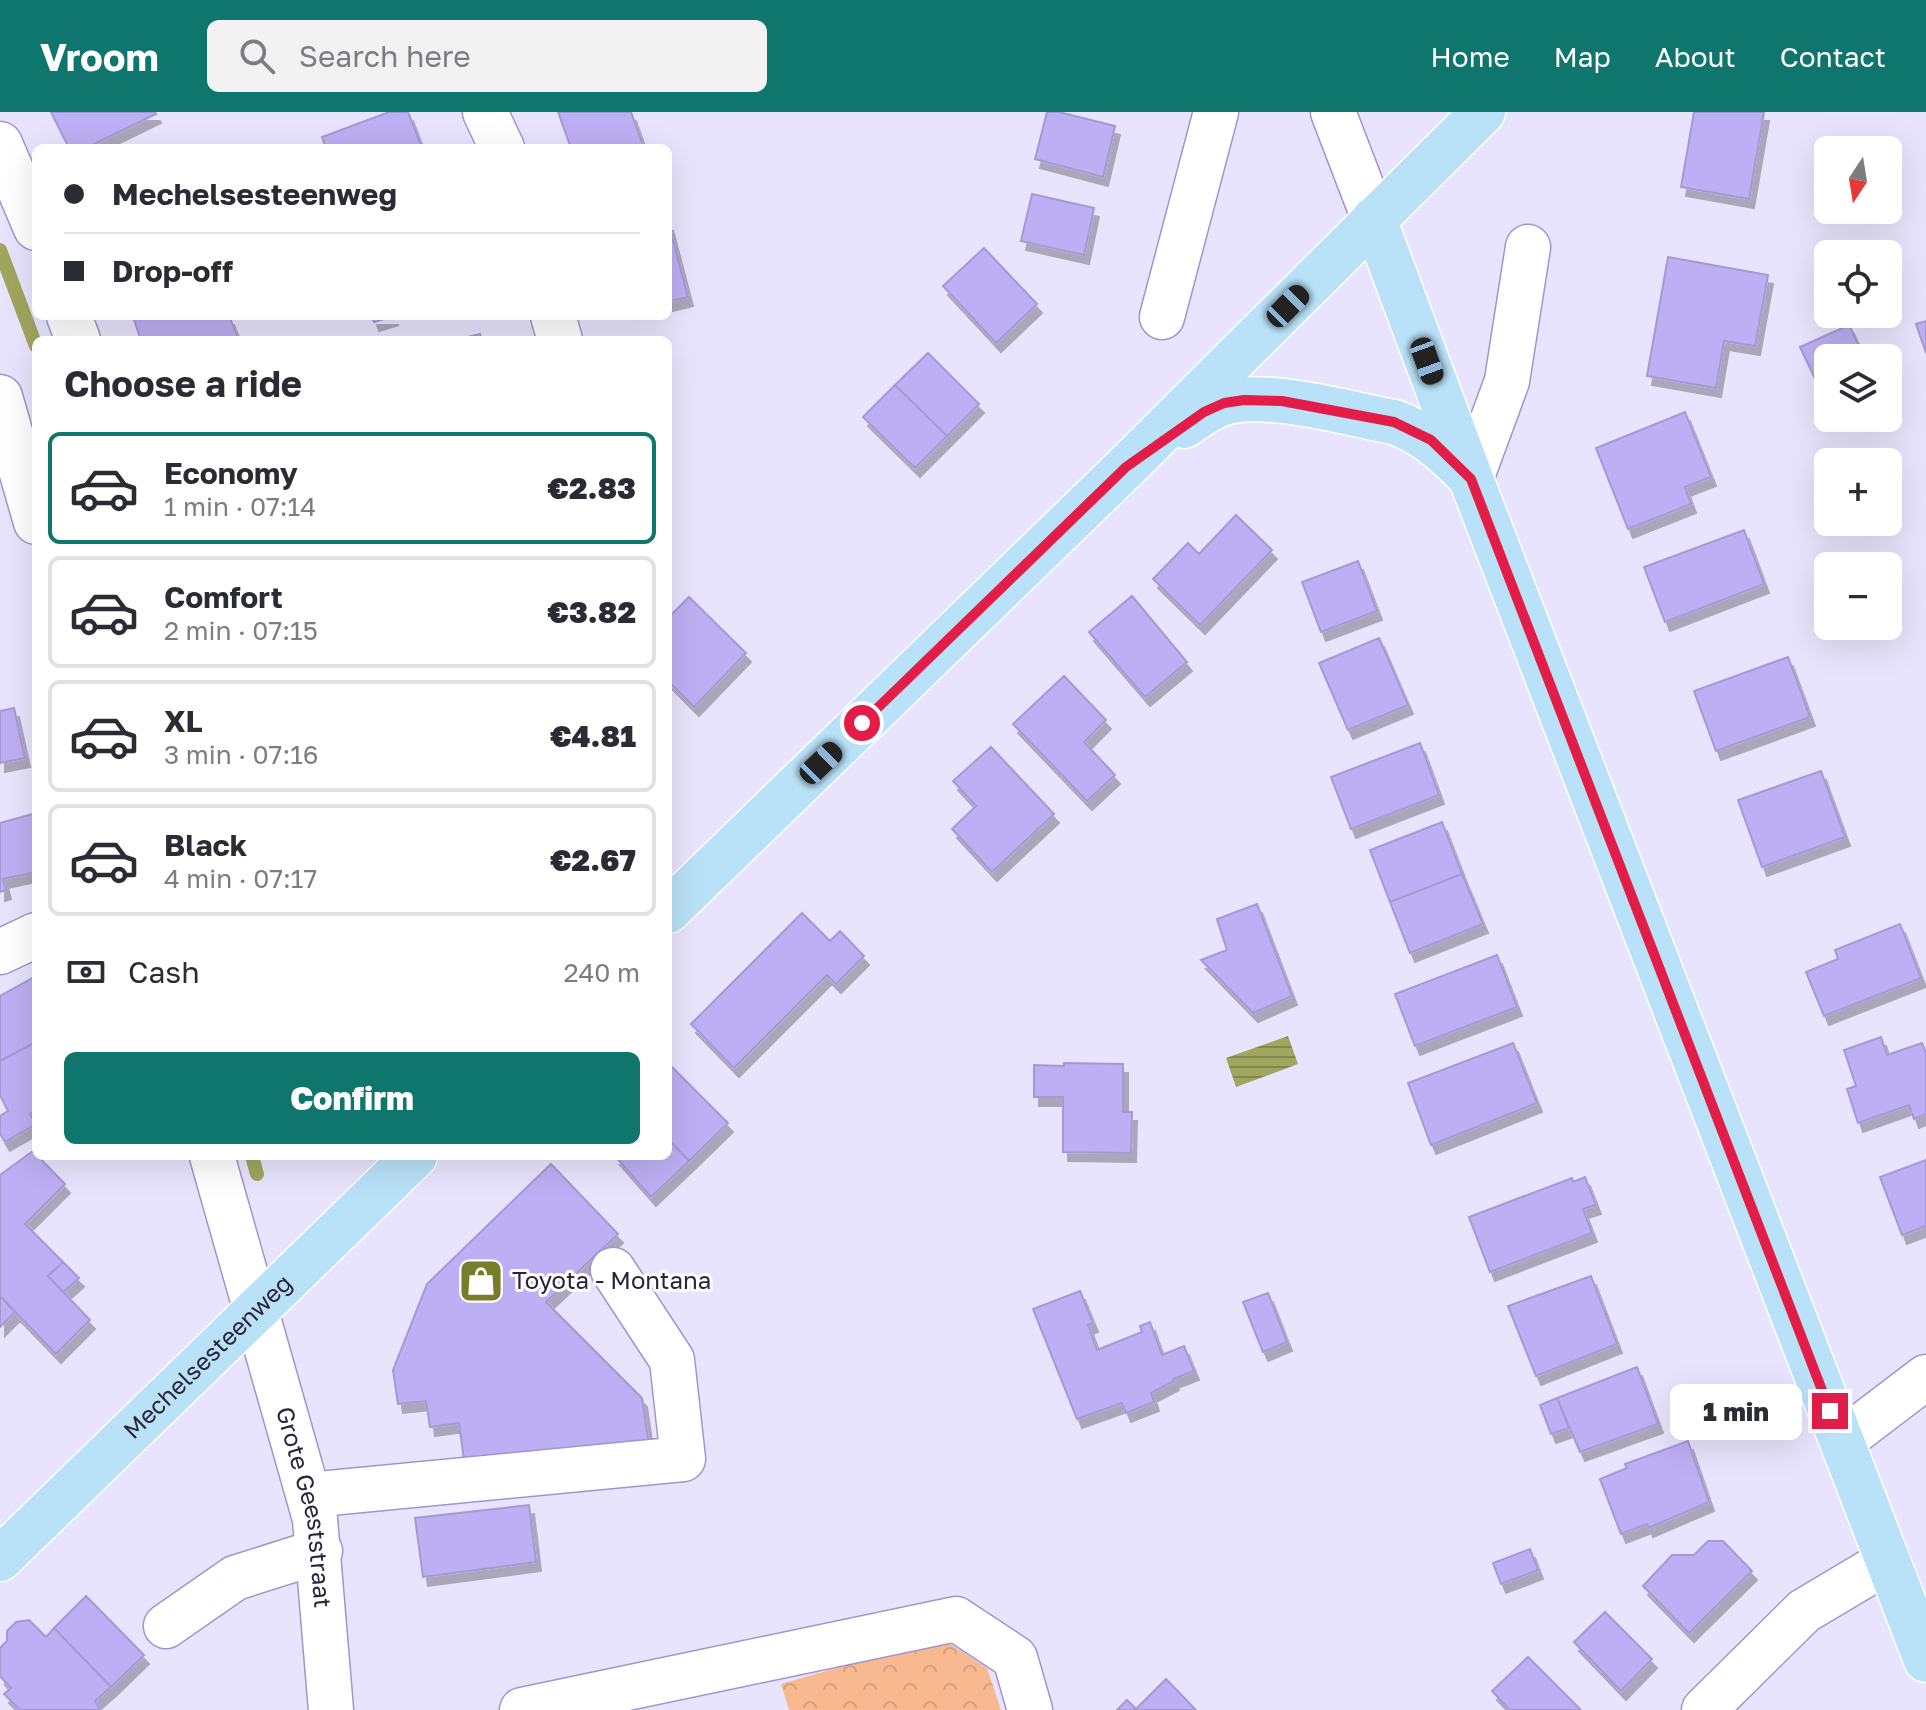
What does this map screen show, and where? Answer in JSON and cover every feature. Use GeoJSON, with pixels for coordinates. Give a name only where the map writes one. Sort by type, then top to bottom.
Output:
{"type":"FeatureCollection","features":[{"type":"Feature","properties":{"kind":"main road"},"geometry":{"type":"LineString","coordinates":[[672,907],[1126,467],[1483,112]]}},
{"type":"Feature","properties":{"kind":"main road"},"geometry":{"type":"LineString","coordinates":[[1374,219],[1471,479],[1926,1660]]}},
{"type":"Feature","properties":{"kind":"main road"},"geometry":{"type":"LineString","coordinates":[[1126,467],[1204,412],[1224,403],[1261,400],[1282,401],[1394,422],[1431,440],[1471,479]]}},
{"type":"Feature","properties":{"kind":"main road","name":"Mechelsesteenweg"},"geometry":{"type":"LineString","coordinates":[[0,1559],[411,1160]]}},
{"type":"Feature","properties":{"kind":"street"},"geometry":{"type":"LineString","coordinates":[[485,112],[500,144]]}},
{"type":"Feature","properties":{"kind":"street"},"geometry":{"type":"LineString","coordinates":[[1162,317],[1216,112]]}},
{"type":"Feature","properties":{"kind":"street"},"geometry":{"type":"LineString","coordinates":[[1333,112],[1374,219]]}},
{"type":"Feature","properties":{"kind":"street"},"geometry":{"type":"LineString","coordinates":[[0,144],[32,219]]}},
{"type":"Feature","properties":{"kind":"street"},"geometry":{"type":"LineString","coordinates":[[1471,479],[1507,381],[1528,247]]}},
{"type":"Feature","properties":{"kind":"street"},"geometry":{"type":"LineString","coordinates":[[0,397],[9,462],[32,513]]}},
{"type":"Feature","properties":{"kind":"street"},"geometry":{"type":"LineString","coordinates":[[0,952],[32,937]]}},
{"type":"Feature","properties":{"kind":"street","name":"Grote Geeststraat"},"geometry":{"type":"LineString","coordinates":[[213,1160],[309,1495],[320,1551],[331,1710]]}},
{"type":"Feature","properties":{"kind":"street"},"geometry":{"type":"LineString","coordinates":[[309,1495],[683,1459],[672,1360],[613,1270]]}},
{"type":"Feature","properties":{"kind":"street"},"geometry":{"type":"LineString","coordinates":[[1842,1441],[1926,1377]]}},
{"type":"Feature","properties":{"kind":"street"},"geometry":{"type":"LineString","coordinates":[[166,1626],[235,1578],[320,1551]]}},
{"type":"Feature","properties":{"kind":"street"},"geometry":{"type":"LineString","coordinates":[[1704,1710],[1804,1611],[1888,1561]]}},
{"type":"Feature","properties":{"kind":"street"},"geometry":{"type":"LineString","coordinates":[[522,1710],[956,1619],[1015,1658],[1030,1710]]}},
{"type":"Feature","properties":{"kind":"green space"},"geometry":{"type":"Polygon","coordinates":[[[941,1638],[987,1668],[1001,1710],[789,1710],[781,1684],[941,1638]]]}},
{"type":"Feature","properties":{"kind":"shaded area"},"geometry":{"type":"Polygon","coordinates":[[[1288,1036],[1298,1064],[1236,1087],[1226,1058],[1288,1036]]]}},
{"type":"Feature","properties":{"kind":"building"},"geometry":{"type":"Polygon","coordinates":[[[51,112],[156,114],[94,144],[67,144],[51,112]]]}},
{"type":"Feature","properties":{"kind":"building"},"geometry":{"type":"Polygon","coordinates":[[[389,112],[408,112],[420,144],[325,144],[322,137],[389,112]]]}},
{"type":"Feature","properties":{"kind":"building"},"geometry":{"type":"Polygon","coordinates":[[[558,112],[631,112],[643,144],[570,144],[558,112]]]}},
{"type":"Feature","properties":{"kind":"building"},"geometry":{"type":"Polygon","coordinates":[[[1047,112],[1059,112],[1115,126],[1103,177],[1035,159],[1047,112]]]}},
{"type":"Feature","properties":{"kind":"building"},"geometry":{"type":"Polygon","coordinates":[[[1694,112],[1764,112],[1749,199],[1681,187],[1694,112]]]}},
{"type":"Feature","properties":{"kind":"building"},"geometry":{"type":"Polygon","coordinates":[[[1032,194],[1094,208],[1084,255],[1021,241],[1032,194]]]}},
{"type":"Feature","properties":{"kind":"building"},"geometry":{"type":"Polygon","coordinates":[[[672,236],[688,297],[672,301],[672,236]]]}},
{"type":"Feature","properties":{"kind":"building"},"geometry":{"type":"Polygon","coordinates":[[[984,248],[1037,304],[996,343],[943,286],[984,248]]]}},
{"type":"Feature","properties":{"kind":"building"},"geometry":{"type":"Polygon","coordinates":[[[1668,257],[1768,275],[1755,346],[1724,341],[1716,388],[1647,376],[1668,257]]]}},
{"type":"Feature","properties":{"kind":"building"},"geometry":{"type":"Polygon","coordinates":[[[134,320],[231,320],[237,336],[140,336],[134,320]]]}},
{"type":"Feature","properties":{"kind":"building"},"geometry":{"type":"Polygon","coordinates":[[[1926,321],[1926,353],[1916,324],[1926,321]]]}},
{"type":"Feature","properties":{"kind":"building"},"geometry":{"type":"Polygon","coordinates":[[[1842,328],[1850,328],[1858,344],[1814,344],[1814,376],[1800,347],[1842,328]]]}},
{"type":"Feature","properties":{"kind":"building"},"geometry":{"type":"Polygon","coordinates":[[[928,353],[979,404],[947,436],[895,385],[928,353]]]}},
{"type":"Feature","properties":{"kind":"building"},"geometry":{"type":"Polygon","coordinates":[[[895,385],[947,436],[915,468],[863,417],[895,385]]]}},
{"type":"Feature","properties":{"kind":"building"},"geometry":{"type":"Polygon","coordinates":[[[1685,412],[1711,477],[1685,487],[1691,504],[1628,529],[1596,448],[1685,412]]]}},
{"type":"Feature","properties":{"kind":"building"},"geometry":{"type":"Polygon","coordinates":[[[1236,515],[1272,550],[1200,625],[1153,579],[1188,543],[1199,554],[1236,515]]]}},
{"type":"Feature","properties":{"kind":"building"},"geometry":{"type":"Polygon","coordinates":[[[1744,530],[1764,584],[1665,622],[1644,567],[1744,530]]]}},
{"type":"Feature","properties":{"kind":"building"},"geometry":{"type":"Polygon","coordinates":[[[1358,561],[1377,611],[1321,632],[1302,582],[1358,561]]]}},
{"type":"Feature","properties":{"kind":"building"},"geometry":{"type":"Polygon","coordinates":[[[1132,596],[1187,662],[1145,697],[1089,632],[1132,596]]]}},
{"type":"Feature","properties":{"kind":"building"},"geometry":{"type":"Polygon","coordinates":[[[689,597],[746,653],[694,707],[672,685],[672,614],[689,597]]]}},
{"type":"Feature","properties":{"kind":"building"},"geometry":{"type":"Polygon","coordinates":[[[1379,638],[1408,705],[1348,730],[1319,663],[1379,638]]]}},
{"type":"Feature","properties":{"kind":"building"},"geometry":{"type":"Polygon","coordinates":[[[1788,657],[1810,717],[1716,751],[1694,691],[1788,657]]]}},
{"type":"Feature","properties":{"kind":"building"},"geometry":{"type":"Polygon","coordinates":[[[1064,676],[1106,720],[1084,742],[1115,775],[1087,801],[1013,724],[1064,676]]]}},
{"type":"Feature","properties":{"kind":"building"},"geometry":{"type":"Polygon","coordinates":[[[14,708],[25,758],[0,763],[0,711],[14,708]]]}},
{"type":"Feature","properties":{"kind":"building"},"geometry":{"type":"Polygon","coordinates":[[[1420,743],[1439,795],[1351,829],[1331,777],[1420,743]]]}},
{"type":"Feature","properties":{"kind":"building"},"geometry":{"type":"Polygon","coordinates":[[[991,747],[1054,814],[992,872],[952,829],[976,806],[953,781],[991,747]]]}},
{"type":"Feature","properties":{"kind":"building"},"geometry":{"type":"Polygon","coordinates":[[[1821,771],[1845,837],[1762,867],[1738,800],[1821,771]]]}},
{"type":"Feature","properties":{"kind":"building"},"geometry":{"type":"Polygon","coordinates":[[[32,814],[32,873],[3,879],[6,890],[0,892],[0,823],[32,814]]]}},
{"type":"Feature","properties":{"kind":"building"},"geometry":{"type":"Polygon","coordinates":[[[1442,822],[1462,874],[1390,902],[1370,850],[1442,822]]]}},
{"type":"Feature","properties":{"kind":"building"},"geometry":{"type":"Polygon","coordinates":[[[1462,874],[1483,924],[1410,953],[1390,902],[1462,874]]]}},
{"type":"Feature","properties":{"kind":"building"},"geometry":{"type":"Polygon","coordinates":[[[1257,904],[1292,996],[1253,1013],[1201,960],[1227,950],[1217,919],[1257,904]]]}},
{"type":"Feature","properties":{"kind":"building"},"geometry":{"type":"Polygon","coordinates":[[[802,913],[830,941],[840,931],[864,956],[836,984],[827,975],[734,1068],[691,1024],[802,913]]]}},
{"type":"Feature","properties":{"kind":"building"},"geometry":{"type":"Polygon","coordinates":[[[1900,924],[1921,978],[1824,1016],[1806,972],[1838,959],[1835,950],[1900,924]]]}},
{"type":"Feature","properties":{"kind":"building"},"geometry":{"type":"Polygon","coordinates":[[[1497,955],[1517,1007],[1415,1046],[1395,994],[1497,955]]]}},
{"type":"Feature","properties":{"kind":"building"},"geometry":{"type":"Polygon","coordinates":[[[32,978],[32,1044],[0,1061],[0,996],[32,978]]]}},
{"type":"Feature","properties":{"kind":"building"},"geometry":{"type":"Polygon","coordinates":[[[1881,1037],[1887,1055],[1922,1043],[1926,1053],[1926,1114],[1914,1119],[1909,1105],[1858,1123],[1847,1089],[1856,1086],[1844,1050],[1881,1037]]]}},
{"type":"Feature","properties":{"kind":"building"},"geometry":{"type":"Polygon","coordinates":[[[1513,1043],[1537,1103],[1431,1145],[1408,1083],[1513,1043]]]}},
{"type":"Feature","properties":{"kind":"building"},"geometry":{"type":"Polygon","coordinates":[[[32,1044],[32,1126],[5,1142],[0,1134],[0,1116],[8,1111],[0,1095],[0,1061],[32,1044]]]}},
{"type":"Feature","properties":{"kind":"building"},"geometry":{"type":"Polygon","coordinates":[[[1064,1063],[1123,1064],[1123,1112],[1132,1112],[1131,1153],[1063,1152],[1063,1097],[1034,1097],[1034,1065],[1064,1066],[1064,1063]]]}},
{"type":"Feature","properties":{"kind":"building"},"geometry":{"type":"Polygon","coordinates":[[[672,1067],[728,1123],[689,1161],[672,1143],[672,1067]]]}},
{"type":"Feature","properties":{"kind":"building"},"geometry":{"type":"Polygon","coordinates":[[[672,1143],[689,1161],[651,1197],[619,1160],[672,1160],[672,1143]]]}},
{"type":"Feature","properties":{"kind":"building"},"geometry":{"type":"Polygon","coordinates":[[[32,1152],[32,1160],[42,1160],[65,1184],[25,1224],[63,1262],[48,1276],[90,1320],[56,1354],[0,1296],[0,1175],[32,1152]]]}},
{"type":"Feature","properties":{"kind":"building"},"geometry":{"type":"Polygon","coordinates":[[[1926,1160],[1926,1226],[1902,1235],[1880,1177],[1926,1160]]]}},
{"type":"Feature","properties":{"kind":"building"},"geometry":{"type":"Polygon","coordinates":[[[551,1164],[618,1234],[546,1302],[642,1398],[649,1445],[465,1467],[459,1423],[430,1427],[426,1401],[398,1404],[393,1370],[427,1284],[551,1164]]]}},
{"type":"Feature","properties":{"kind":"building"},"geometry":{"type":"Polygon","coordinates":[[[1585,1177],[1596,1205],[1583,1209],[1592,1233],[1490,1272],[1469,1217],[1572,1178],[1573,1182],[1585,1177]]]}},
{"type":"Feature","properties":{"kind":"building"},"geometry":{"type":"Polygon","coordinates":[[[63,1262],[79,1278],[63,1292],[48,1276],[63,1262]]]}},
{"type":"Feature","properties":{"kind":"building"},"geometry":{"type":"Polygon","coordinates":[[[1591,1276],[1617,1344],[1536,1376],[1508,1306],[1591,1276]]]}},
{"type":"Feature","properties":{"kind":"building"},"geometry":{"type":"Polygon","coordinates":[[[1080,1291],[1093,1323],[1088,1325],[1097,1350],[1142,1332],[1140,1326],[1150,1322],[1162,1355],[1184,1346],[1194,1371],[1173,1379],[1151,1393],[1154,1402],[1126,1413],[1122,1403],[1077,1419],[1033,1309],[1080,1291]]]}},
{"type":"Feature","properties":{"kind":"building"},"geometry":{"type":"Polygon","coordinates":[[[1268,1293],[1287,1342],[1263,1352],[1243,1302],[1268,1293]]]}},
{"type":"Feature","properties":{"kind":"building"},"geometry":{"type":"Polygon","coordinates":[[[0,1296],[15,1312],[0,1327],[0,1296]]]}},
{"type":"Feature","properties":{"kind":"building"},"geometry":{"type":"Polygon","coordinates":[[[1637,1367],[1658,1424],[1580,1452],[1557,1398],[1637,1367]]]}},
{"type":"Feature","properties":{"kind":"building"},"geometry":{"type":"Polygon","coordinates":[[[1557,1398],[1569,1428],[1551,1434],[1540,1405],[1557,1398]]]}},
{"type":"Feature","properties":{"kind":"building"},"geometry":{"type":"Polygon","coordinates":[[[1688,1441],[1709,1502],[1648,1528],[1647,1524],[1621,1534],[1600,1479],[1627,1468],[1625,1464],[1688,1441]]]}},
{"type":"Feature","properties":{"kind":"building"},"geometry":{"type":"Polygon","coordinates":[[[529,1505],[536,1562],[423,1577],[415,1518],[529,1505]]]}},
{"type":"Feature","properties":{"kind":"building"},"geometry":{"type":"Polygon","coordinates":[[[1708,1541],[1723,1541],[1752,1571],[1689,1633],[1643,1586],[1672,1555],[1694,1555],[1708,1541]]]}},
{"type":"Feature","properties":{"kind":"building"},"geometry":{"type":"Polygon","coordinates":[[[1530,1549],[1538,1570],[1501,1584],[1493,1563],[1530,1549]]]}},
{"type":"Feature","properties":{"kind":"building"},"geometry":{"type":"Polygon","coordinates":[[[86,1596],[144,1655],[111,1687],[54,1628],[86,1596]]]}},
{"type":"Feature","properties":{"kind":"building"},"geometry":{"type":"Polygon","coordinates":[[[1605,1612],[1652,1659],[1621,1691],[1574,1642],[1605,1612]]]}},
{"type":"Feature","properties":{"kind":"building"},"geometry":{"type":"Polygon","coordinates":[[[29,1620],[46,1637],[54,1628],[111,1687],[95,1701],[100,1710],[20,1710],[4,1694],[11,1688],[0,1676],[0,1648],[7,1641],[7,1631],[16,1622],[29,1620]]]}},
{"type":"Feature","properties":{"kind":"building"},"geometry":{"type":"Polygon","coordinates":[[[1528,1657],[1581,1710],[1510,1710],[1492,1691],[1528,1657]]]}},
{"type":"Feature","properties":{"kind":"building"},"geometry":{"type":"Polygon","coordinates":[[[1166,1679],[1196,1710],[1117,1710],[1127,1700],[1136,1709],[1166,1679]]]}},
{"type":"Feature","properties":{"kind":"waterway"},"geometry":{"type":"LineString","coordinates":[[0,250],[32,336]]}},
{"type":"Feature","properties":{"kind":"waterway"},"geometry":{"type":"LineString","coordinates":[[253,1160],[257,1174]]}},
{"type":"Feature","properties":{"kind":"place","name":"Toyota - Montana"},"geometry":{"type":"Point","coordinates":[481,1281]}},
{"type":"Feature","properties":{"kind":"route"},"geometry":{"type":"LineString","coordinates":[[862,723],[1126,467],[1204,412],[1224,403],[1244,400],[1282,401],[1394,422],[1431,440],[1471,479],[1830,1411]]}}]}
